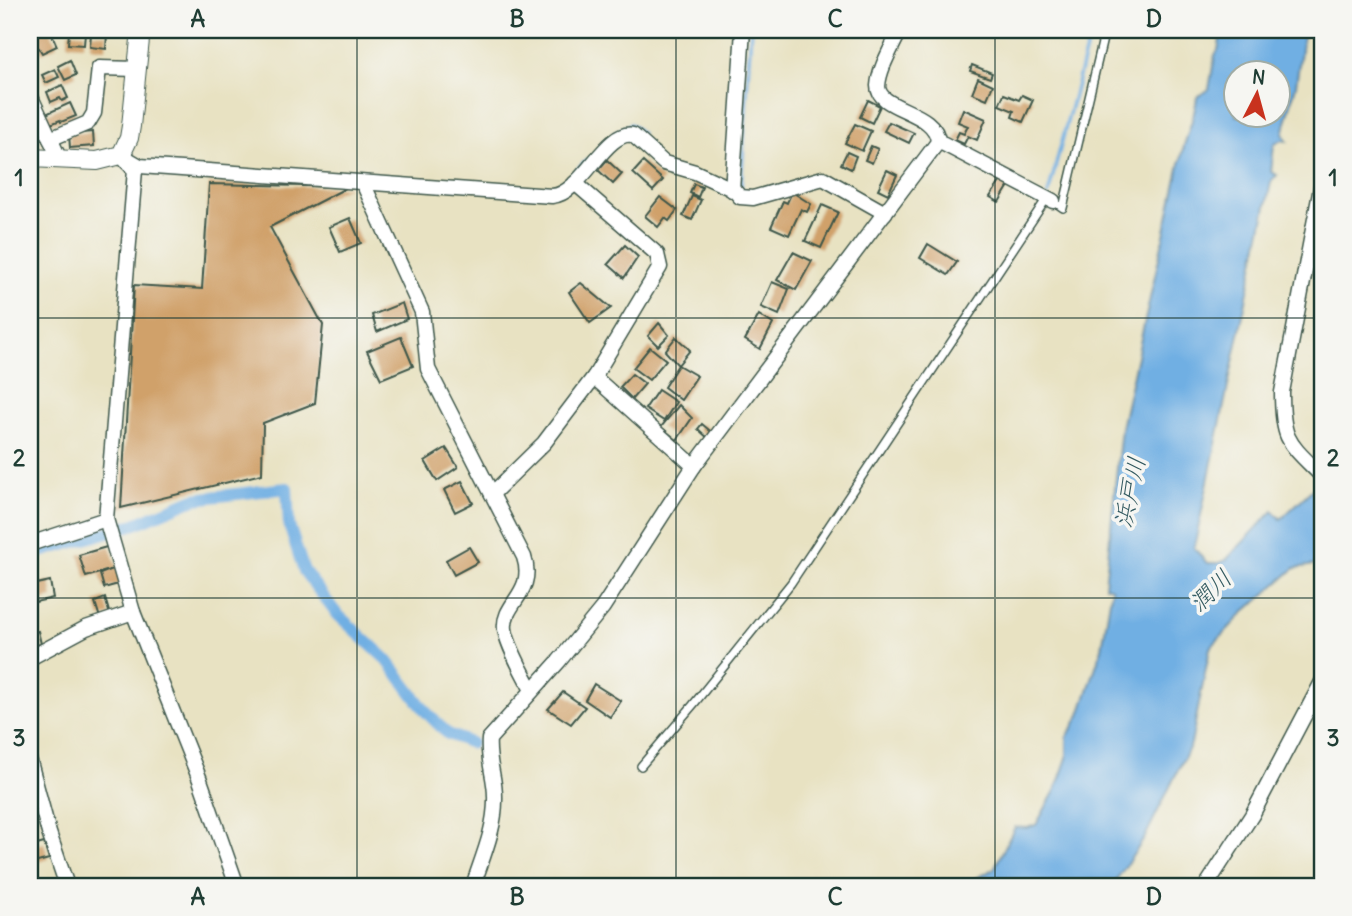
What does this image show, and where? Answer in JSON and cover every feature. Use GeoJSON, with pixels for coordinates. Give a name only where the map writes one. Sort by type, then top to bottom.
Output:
{"type":"FeatureCollection","features":[{"type":"Feature","properties":{"kind":"street"},"geometry":{"type":"LineString","coordinates":[[121,155],[129,138],[141,30]]}},
{"type":"Feature","properties":{"kind":"street"},"geometry":{"type":"LineString","coordinates":[[732,190],[743,30]]}},
{"type":"Feature","properties":{"kind":"street"},"geometry":{"type":"LineString","coordinates":[[473,886],[494,819],[496,798],[488,756],[489,739],[603,607],[694,466],[938,142],[938,135],[930,124],[885,99],[879,92],[878,83],[900,30]]}},
{"type":"Feature","properties":{"kind":"street"},"geometry":{"type":"LineString","coordinates":[[50,139],[88,123],[94,113],[99,68],[137,69]]}},
{"type":"Feature","properties":{"kind":"street"},"geometry":{"type":"LineString","coordinates":[[30,95],[60,160]]}},
{"type":"Feature","properties":{"kind":"street"},"geometry":{"type":"LineString","coordinates":[[30,158],[97,162],[121,155],[140,166],[559,196],[575,183],[617,138],[629,134],[664,163],[695,172],[734,190],[740,197],[752,198],[823,178],[885,213]]}},
{"type":"Feature","properties":{"kind":"street"},"geometry":{"type":"LineString","coordinates":[[938,142],[1050,199]]}},
{"type":"Feature","properties":{"kind":"street"},"geometry":{"type":"LineString","coordinates":[[121,155],[135,170],[109,528],[133,612],[200,780],[237,886]]}},
{"type":"Feature","properties":{"kind":"street"},"geometry":{"type":"LineString","coordinates":[[1322,182],[1282,392],[1282,419],[1288,442],[1322,476]]}},
{"type":"Feature","properties":{"kind":"street"},"geometry":{"type":"LineString","coordinates":[[363,183],[422,312],[428,369],[529,569],[526,583],[508,615],[505,627],[532,690]]}},
{"type":"Feature","properties":{"kind":"street"},"geometry":{"type":"LineString","coordinates":[[492,494],[544,443],[594,377],[660,267],[660,259],[575,183]]}},
{"type":"Feature","properties":{"kind":"street"},"geometry":{"type":"LineString","coordinates":[[594,377],[694,466]]}},
{"type":"Feature","properties":{"kind":"street"},"geometry":{"type":"LineString","coordinates":[[30,544],[109,528]]}},
{"type":"Feature","properties":{"kind":"street"},"geometry":{"type":"LineString","coordinates":[[30,658],[86,628],[133,612]]}},
{"type":"Feature","properties":{"kind":"street"},"geometry":{"type":"LineString","coordinates":[[1206,886],[1252,815],[1322,682]]}},
{"type":"Feature","properties":{"kind":"street"},"geometry":{"type":"LineString","coordinates":[[30,762],[67,886]]}},
{"type":"Feature","properties":{"kind":"lane"},"geometry":{"type":"LineString","coordinates":[[641,766],[791,583],[1050,199],[1063,208],[1105,30]]}},
{"type":"Feature","properties":{"kind":"water"},"geometry":{"type":"Polygon","coordinates":[[[1222,30],[1304,30],[1292,100],[1292,60],[1222,60],[1222,130],[1284,130],[1287,141],[1281,140],[1274,145],[1271,172],[1277,175],[1271,182],[1194,548],[1207,563],[1226,560],[1273,511],[1281,519],[1322,480],[1322,564],[1295,568],[1244,612],[1210,648],[1191,744],[1144,839],[1112,886],[972,886],[976,878],[994,869],[1015,827],[1027,828],[1036,825],[1056,789],[1067,758],[1067,737],[1080,715],[1102,648],[1112,588],[1105,586],[1121,428],[1184,146],[1197,97],[1209,89],[1222,30]]]}},
{"type":"Feature","properties":{"kind":"building"},"geometry":{"type":"Polygon","coordinates":[[[50,30],[57,46],[42,53],[39,48],[34,50],[30,42],[30,32],[50,30]]]}},
{"type":"Feature","properties":{"kind":"building"},"geometry":{"type":"Polygon","coordinates":[[[69,32],[85,33],[84,45],[68,44],[69,32]]]}},
{"type":"Feature","properties":{"kind":"building"},"geometry":{"type":"Polygon","coordinates":[[[91,33],[107,34],[106,49],[90,47],[91,33]]]}},
{"type":"Feature","properties":{"kind":"building"},"geometry":{"type":"Polygon","coordinates":[[[70,60],[76,75],[65,80],[58,66],[70,60]]]}},
{"type":"Feature","properties":{"kind":"building"},"geometry":{"type":"Polygon","coordinates":[[[972,65],[992,73],[990,78],[970,71],[972,65]]]}},
{"type":"Feature","properties":{"kind":"building"},"geometry":{"type":"Polygon","coordinates":[[[55,69],[59,77],[46,83],[42,75],[55,69]]]}},
{"type":"Feature","properties":{"kind":"building"},"geometry":{"type":"Polygon","coordinates":[[[978,78],[993,85],[987,99],[972,93],[978,78]]]}},
{"type":"Feature","properties":{"kind":"building"},"geometry":{"type":"Polygon","coordinates":[[[62,85],[68,98],[51,102],[47,92],[62,85]]]}},
{"type":"Feature","properties":{"kind":"building"},"geometry":{"type":"Polygon","coordinates":[[[1004,94],[1019,100],[1022,95],[1033,100],[1023,122],[1012,117],[1014,111],[999,105],[1004,94]]]}},
{"type":"Feature","properties":{"kind":"building"},"geometry":{"type":"Polygon","coordinates":[[[868,100],[880,106],[872,123],[860,117],[868,100]]]}},
{"type":"Feature","properties":{"kind":"building"},"geometry":{"type":"Polygon","coordinates":[[[70,103],[76,116],[51,124],[46,114],[70,103]]]}},
{"type":"Feature","properties":{"kind":"building"},"geometry":{"type":"Polygon","coordinates":[[[963,109],[986,119],[977,140],[968,136],[964,144],[955,140],[959,132],[964,134],[968,126],[958,122],[963,109]]]}},
{"type":"Feature","properties":{"kind":"building"},"geometry":{"type":"Polygon","coordinates":[[[889,122],[914,133],[909,143],[884,131],[889,122]]]}},
{"type":"Feature","properties":{"kind":"building"},"geometry":{"type":"Polygon","coordinates":[[[855,124],[871,131],[862,151],[845,143],[855,124]]]}},
{"type":"Feature","properties":{"kind":"building"},"geometry":{"type":"Polygon","coordinates":[[[93,132],[94,146],[70,148],[69,134],[93,132]]]}},
{"type":"Feature","properties":{"kind":"building"},"geometry":{"type":"Polygon","coordinates":[[[871,146],[878,149],[872,163],[865,160],[871,146]]]}},
{"type":"Feature","properties":{"kind":"building"},"geometry":{"type":"Polygon","coordinates":[[[847,152],[856,156],[851,169],[841,164],[847,152]]]}},
{"type":"Feature","properties":{"kind":"building"},"geometry":{"type":"Polygon","coordinates":[[[607,160],[622,174],[613,184],[598,170],[607,160]]]}},
{"type":"Feature","properties":{"kind":"building"},"geometry":{"type":"Polygon","coordinates":[[[643,162],[663,180],[653,191],[633,173],[643,162]]]}},
{"type":"Feature","properties":{"kind":"building"},"geometry":{"type":"Polygon","coordinates":[[[887,170],[897,175],[888,194],[878,189],[887,170]]]}},
{"type":"Feature","properties":{"kind":"building"},"geometry":{"type":"Polygon","coordinates":[[[1002,179],[1010,184],[999,202],[990,197],[1002,179]]]}},
{"type":"Feature","properties":{"kind":"building"},"geometry":{"type":"Polygon","coordinates":[[[209,184],[348,187],[270,227],[323,325],[315,403],[263,423],[262,474],[121,508],[134,285],[202,289],[209,184]]]}},
{"type":"Feature","properties":{"kind":"building"},"geometry":{"type":"Polygon","coordinates":[[[694,184],[702,187],[698,197],[690,193],[694,184]]]}},
{"type":"Feature","properties":{"kind":"building"},"geometry":{"type":"Polygon","coordinates":[[[792,192],[811,204],[807,212],[801,209],[789,235],[771,227],[783,201],[787,203],[792,192]]]}},
{"type":"Feature","properties":{"kind":"building"},"geometry":{"type":"Polygon","coordinates":[[[692,196],[701,200],[692,220],[683,216],[692,196]]]}},
{"type":"Feature","properties":{"kind":"building"},"geometry":{"type":"Polygon","coordinates":[[[660,197],[677,210],[669,221],[665,218],[658,227],[645,216],[660,197]]]}},
{"type":"Feature","properties":{"kind":"building"},"geometry":{"type":"Polygon","coordinates":[[[822,205],[838,212],[821,248],[805,241],[822,205]]]}},
{"type":"Feature","properties":{"kind":"building"},"geometry":{"type":"Polygon","coordinates":[[[350,218],[361,243],[340,252],[329,227],[350,218]]]}},
{"type":"Feature","properties":{"kind":"building"},"geometry":{"type":"Polygon","coordinates":[[[928,244],[957,262],[948,275],[920,258],[928,244]]]}},
{"type":"Feature","properties":{"kind":"building"},"geometry":{"type":"Polygon","coordinates":[[[625,245],[638,257],[624,278],[608,264],[625,245]]]}},
{"type":"Feature","properties":{"kind":"building"},"geometry":{"type":"Polygon","coordinates":[[[793,252],[812,261],[796,290],[777,280],[793,252]]]}},
{"type":"Feature","properties":{"kind":"building"},"geometry":{"type":"Polygon","coordinates":[[[772,282],[789,289],[779,315],[761,307],[772,282]]]}},
{"type":"Feature","properties":{"kind":"building"},"geometry":{"type":"Polygon","coordinates":[[[581,283],[611,308],[590,323],[569,292],[581,283]]]}},
{"type":"Feature","properties":{"kind":"building"},"geometry":{"type":"Polygon","coordinates":[[[402,303],[407,319],[377,332],[372,315],[402,303]]]}},
{"type":"Feature","properties":{"kind":"building"},"geometry":{"type":"Polygon","coordinates":[[[759,315],[773,324],[760,349],[745,340],[759,315]]]}},
{"type":"Feature","properties":{"kind":"building"},"geometry":{"type":"Polygon","coordinates":[[[659,323],[669,335],[658,346],[648,336],[659,323]]]}},
{"type":"Feature","properties":{"kind":"building"},"geometry":{"type":"Polygon","coordinates":[[[401,337],[413,366],[381,379],[367,351],[401,337]]]}},
{"type":"Feature","properties":{"kind":"building"},"geometry":{"type":"Polygon","coordinates":[[[676,337],[690,350],[678,365],[665,351],[676,337]]]}},
{"type":"Feature","properties":{"kind":"building"},"geometry":{"type":"Polygon","coordinates":[[[650,347],[666,360],[649,380],[633,368],[650,347]]]}},
{"type":"Feature","properties":{"kind":"building"},"geometry":{"type":"Polygon","coordinates":[[[678,365],[697,376],[681,400],[664,387],[678,365]]]}},
{"type":"Feature","properties":{"kind":"building"},"geometry":{"type":"Polygon","coordinates":[[[632,374],[645,384],[632,399],[620,387],[632,374]]]}},
{"type":"Feature","properties":{"kind":"building"},"geometry":{"type":"Polygon","coordinates":[[[658,390],[676,402],[664,421],[645,409],[658,390]]]}},
{"type":"Feature","properties":{"kind":"building"},"geometry":{"type":"Polygon","coordinates":[[[679,405],[692,418],[677,440],[661,427],[679,405]]]}},
{"type":"Feature","properties":{"kind":"building"},"geometry":{"type":"Polygon","coordinates":[[[702,424],[715,435],[710,440],[698,429],[702,424]]]}},
{"type":"Feature","properties":{"kind":"building"},"geometry":{"type":"Polygon","coordinates":[[[446,448],[458,467],[437,481],[425,461],[446,448]]]}},
{"type":"Feature","properties":{"kind":"building"},"geometry":{"type":"Polygon","coordinates":[[[462,481],[473,503],[455,512],[444,490],[462,481]]]}},
{"type":"Feature","properties":{"kind":"building"},"geometry":{"type":"Polygon","coordinates":[[[110,546],[122,583],[104,588],[100,574],[113,569],[86,577],[79,555],[110,546]]]}},
{"type":"Feature","properties":{"kind":"building"},"geometry":{"type":"Polygon","coordinates":[[[469,547],[478,562],[454,575],[446,560],[469,547]]]}},
{"type":"Feature","properties":{"kind":"building"},"geometry":{"type":"Polygon","coordinates":[[[50,581],[53,598],[35,602],[32,585],[50,581]]]}},
{"type":"Feature","properties":{"kind":"building"},"geometry":{"type":"Polygon","coordinates":[[[105,598],[110,615],[100,618],[95,602],[105,598]]]}},
{"type":"Feature","properties":{"kind":"building"},"geometry":{"type":"Polygon","coordinates":[[[38,631],[41,644],[32,646],[30,633],[38,631]]]}},
{"type":"Feature","properties":{"kind":"building"},"geometry":{"type":"Polygon","coordinates":[[[594,684],[621,701],[610,717],[585,700],[594,684]]]}},
{"type":"Feature","properties":{"kind":"building"},"geometry":{"type":"Polygon","coordinates":[[[563,692],[585,707],[571,724],[548,709],[563,692]]]}},
{"type":"Feature","properties":{"kind":"building"},"geometry":{"type":"Polygon","coordinates":[[[44,843],[49,859],[30,864],[30,847],[44,843]]]}},
{"type":"Feature","properties":{"kind":"waterway"},"geometry":{"type":"LineString","coordinates":[[741,186],[751,30]]}},
{"type":"Feature","properties":{"kind":"waterway"},"geometry":{"type":"LineString","coordinates":[[1048,195],[1091,30]]}},
{"type":"Feature","properties":{"kind":"waterway"},"geometry":{"type":"LineString","coordinates":[[616,133],[631,124],[641,133]]}},
{"type":"Feature","properties":{"kind":"waterway"},"geometry":{"type":"LineString","coordinates":[[566,182],[587,160]]}},
{"type":"Feature","properties":{"kind":"waterway"},"geometry":{"type":"LineString","coordinates":[[30,555],[135,524],[194,499],[287,488],[289,525],[304,571],[336,613],[387,660],[427,713],[448,734],[471,743]]}},
{"type":"Feature","properties":{"kind":"water label","name":"浜戸川"},"geometry":{"type":"Point","coordinates":[1129,492]}},
{"type":"Feature","properties":{"kind":"water label","name":"潤川"},"geometry":{"type":"Point","coordinates":[1210,590]}}]}
